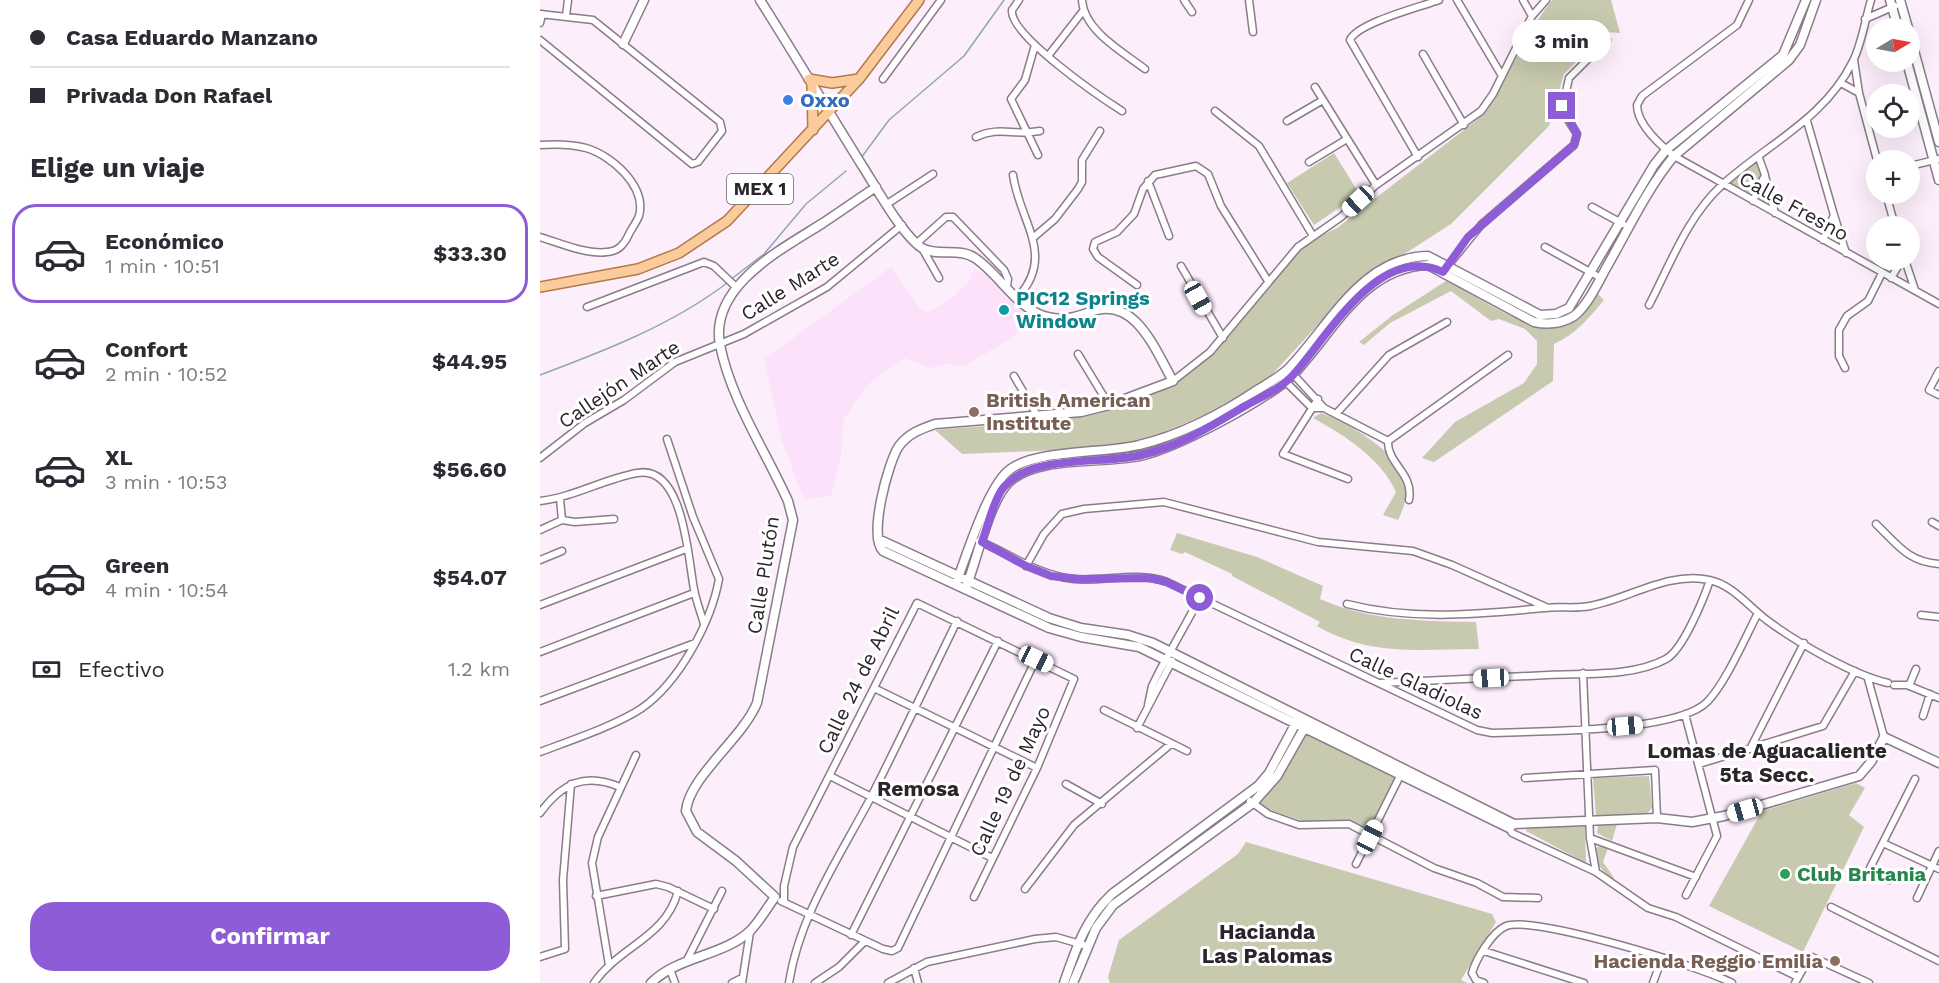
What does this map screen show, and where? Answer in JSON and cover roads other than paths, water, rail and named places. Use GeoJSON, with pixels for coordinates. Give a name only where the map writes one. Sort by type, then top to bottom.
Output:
{"type":"FeatureCollection","features":[{"type":"Feature","properties":{"kind":"main road","name":"MEX 1"},"geometry":{"type":"LineString","coordinates":[[540,287],[626,273],[659,262],[690,247],[738,211],[859,79],[919,0]]}},
{"type":"Feature","properties":{"kind":"main road"},"geometry":{"type":"LineString","coordinates":[[813,130],[810,81],[832,83],[859,79]]}},
{"type":"Feature","properties":{"kind":"street"},"geometry":{"type":"LineString","coordinates":[[566,16],[568,0]]}},
{"type":"Feature","properties":{"kind":"street"},"geometry":{"type":"LineString","coordinates":[[623,44],[644,0]]}},
{"type":"Feature","properties":{"kind":"street"},"geometry":{"type":"LineString","coordinates":[[760,0],[876,187],[919,245],[939,278]]}},
{"type":"Feature","properties":{"kind":"street"},"geometry":{"type":"LineString","coordinates":[[883,79],[941,0]]}},
{"type":"Feature","properties":{"kind":"street"},"geometry":{"type":"LineString","coordinates":[[1019,0],[1012,10],[1011,17],[1035,45],[1065,73],[1122,111]]}},
{"type":"Feature","properties":{"kind":"street"},"geometry":{"type":"LineString","coordinates":[[1082,0],[1083,11],[1090,22],[1145,69]]}},
{"type":"Feature","properties":{"kind":"street"},"geometry":{"type":"LineString","coordinates":[[1184,0],[1192,12]]}},
{"type":"Feature","properties":{"kind":"street"},"geometry":{"type":"LineString","coordinates":[[1249,0],[1253,32]]}},
{"type":"Feature","properties":{"kind":"street"},"geometry":{"type":"LineString","coordinates":[[1418,157],[1350,40],[1352,36],[1368,26],[1439,0]]}},
{"type":"Feature","properties":{"kind":"street"},"geometry":{"type":"LineString","coordinates":[[1457,0],[1502,76]]}},
{"type":"Feature","properties":{"kind":"street"},"geometry":{"type":"LineString","coordinates":[[1523,0],[1532,16]]}},
{"type":"Feature","properties":{"kind":"street"},"geometry":{"type":"LineString","coordinates":[[1546,0],[1532,16],[1502,76],[1481,111],[1376,185],[1341,217],[1298,247],[1222,338],[1173,381],[1109,405],[1081,412],[1039,418],[935,424],[915,431],[899,446],[890,466],[879,515],[878,539],[883,551],[958,579],[1048,628],[1081,637],[1131,645],[1170,656],[1298,719],[1401,774],[1510,824],[1657,818],[1681,822],[1714,818],[1859,776],[1871,762],[1884,737],[1868,679]]}},
{"type":"Feature","properties":{"kind":"street","name":"Calle Fresno"},"geometry":{"type":"LineString","coordinates":[[1749,0],[1737,25],[1639,101],[1639,117],[1670,153],[1722,185],[1939,304]]}},
{"type":"Feature","properties":{"kind":"street"},"geometry":{"type":"LineString","coordinates":[[958,579],[1002,490],[1023,471],[1038,466],[1115,460],[1172,446],[1283,379],[1360,293],[1388,274],[1410,266],[1428,265],[1446,268],[1540,315],[1556,314],[1569,309],[1646,178],[1670,153],[1783,55],[1806,0]]}},
{"type":"Feature","properties":{"kind":"street"},"geometry":{"type":"LineString","coordinates":[[1446,268],[1504,307],[1534,322],[1560,323],[1579,311],[1601,278],[1670,153],[1789,60],[1800,45],[1816,0]]}},
{"type":"Feature","properties":{"kind":"street"},"geometry":{"type":"LineString","coordinates":[[1649,305],[1690,225],[1722,185],[1807,121],[1840,83],[1854,60],[1871,0]]}},
{"type":"Feature","properties":{"kind":"street"},"geometry":{"type":"LineString","coordinates":[[1865,19],[1895,3]]}},
{"type":"Feature","properties":{"kind":"street"},"geometry":{"type":"LineString","coordinates":[[1895,3],[1897,18]]}},
{"type":"Feature","properties":{"kind":"street"},"geometry":{"type":"LineString","coordinates":[[1895,3],[1903,18]]}},
{"type":"Feature","properties":{"kind":"street"},"geometry":{"type":"LineString","coordinates":[[1048,56],[1083,11]]}},
{"type":"Feature","properties":{"kind":"street"},"geometry":{"type":"LineString","coordinates":[[540,23],[541,14],[590,18],[720,122],[722,131],[698,162],[688,161],[540,40]]}},
{"type":"Feature","properties":{"kind":"street"},"geometry":{"type":"LineString","coordinates":[[1446,268],[1475,231],[1574,145],[1577,134],[1562,110],[1567,82],[1607,40]]}},
{"type":"Feature","properties":{"kind":"street"},"geometry":{"type":"LineString","coordinates":[[1035,45],[1024,80],[1011,99],[1038,155]]}},
{"type":"Feature","properties":{"kind":"street"},"geometry":{"type":"LineString","coordinates":[[1423,54],[1464,125]]}},
{"type":"Feature","properties":{"kind":"street"},"geometry":{"type":"LineString","coordinates":[[1854,60],[1859,93],[1874,150]]}},
{"type":"Feature","properties":{"kind":"street"},"geometry":{"type":"LineString","coordinates":[[1910,72],[1936,160],[1939,180]]}},
{"type":"Feature","properties":{"kind":"street"},"geometry":{"type":"LineString","coordinates":[[1920,72],[1939,142]]}},
{"type":"Feature","properties":{"kind":"street"},"geometry":{"type":"LineString","coordinates":[[1840,83],[1859,93]]}},
{"type":"Feature","properties":{"kind":"street"},"geometry":{"type":"LineString","coordinates":[[1315,87],[1376,185]]}},
{"type":"Feature","properties":{"kind":"street"},"geometry":{"type":"LineString","coordinates":[[1287,122],[1323,100]]}},
{"type":"Feature","properties":{"kind":"street"},"geometry":{"type":"LineString","coordinates":[[1215,111],[1259,146],[1313,236]]}},
{"type":"Feature","properties":{"kind":"street"},"geometry":{"type":"LineString","coordinates":[[1807,121],[1846,253]]}},
{"type":"Feature","properties":{"kind":"street"},"geometry":{"type":"LineString","coordinates":[[976,137],[993,130],[1014,134],[1040,131]]}},
{"type":"Feature","properties":{"kind":"street"},"geometry":{"type":"LineString","coordinates":[[1034,237],[1055,219],[1078,189],[1082,182],[1081,171],[1085,153],[1100,131]]}},
{"type":"Feature","properties":{"kind":"street"},"geometry":{"type":"LineString","coordinates":[[1309,162],[1347,139]]}},
{"type":"Feature","properties":{"kind":"street"},"geometry":{"type":"LineString","coordinates":[[540,144],[562,145],[594,151],[624,172],[637,193],[640,203],[639,216],[624,244],[613,252],[597,252],[540,237]]}},
{"type":"Feature","properties":{"kind":"street"},"geometry":{"type":"LineString","coordinates":[[1759,158],[1775,213]]}},
{"type":"Feature","properties":{"kind":"street"},"geometry":{"type":"LineString","coordinates":[[1920,164],[1936,160]]}},
{"type":"Feature","properties":{"kind":"street"},"geometry":{"type":"LineString","coordinates":[[1137,285],[1098,257],[1093,249],[1095,243],[1117,232],[1134,214],[1148,181],[1155,175],[1196,165],[1208,174],[1221,206],[1268,281]]}},
{"type":"Feature","properties":{"kind":"street"},"geometry":{"type":"LineString","coordinates":[[887,204],[933,174]]}},
{"type":"Feature","properties":{"kind":"street"},"geometry":{"type":"LineString","coordinates":[[1013,175],[1019,203],[1034,237],[1036,256],[1034,277],[1017,298]]}},
{"type":"Feature","properties":{"kind":"street"},"geometry":{"type":"LineString","coordinates":[[1753,201],[1765,175]]}},
{"type":"Feature","properties":{"kind":"street"},"geometry":{"type":"LineString","coordinates":[[1148,181],[1169,236]]}},
{"type":"Feature","properties":{"kind":"street","name":"Calle Plutón"},"geometry":{"type":"LineString","coordinates":[[774,897],[736,861],[697,832],[686,811],[691,790],[744,729],[757,702],[793,520],[784,494],[732,385],[720,344],[721,322],[734,286],[757,267],[876,187]]}},
{"type":"Feature","properties":{"kind":"street"},"geometry":{"type":"LineString","coordinates":[[1592,207],[1629,228]]}},
{"type":"Feature","properties":{"kind":"street"},"geometry":{"type":"LineString","coordinates":[[1823,240],[1834,215]]}},
{"type":"Feature","properties":{"kind":"street"},"geometry":{"type":"LineString","coordinates":[[919,245],[946,217],[953,217],[1004,270],[1008,279],[1007,286]]}},
{"type":"Feature","properties":{"kind":"street","name":"Calle Marte"},"geometry":{"type":"LineString","coordinates":[[720,344],[781,315],[827,287],[902,225]]}},
{"type":"Feature","properties":{"kind":"street"},"geometry":{"type":"LineString","coordinates":[[919,245],[968,254],[1007,286],[1017,298],[1039,314],[1056,319],[1068,319],[1103,308],[1116,308],[1142,328],[1173,381]]}},
{"type":"Feature","properties":{"kind":"street"},"geometry":{"type":"LineString","coordinates":[[1545,247],[1601,278]]}},
{"type":"Feature","properties":{"kind":"street"},"geometry":{"type":"LineString","coordinates":[[587,307],[655,283],[699,263],[710,262],[734,286]]}},
{"type":"Feature","properties":{"kind":"street"},"geometry":{"type":"LineString","coordinates":[[1181,266],[1222,338]]}},
{"type":"Feature","properties":{"kind":"street"},"geometry":{"type":"LineString","coordinates":[[1891,278],[1897,270]]}},
{"type":"Feature","properties":{"kind":"street"},"geometry":{"type":"LineString","coordinates":[[1908,270],[1915,291]]}},
{"type":"Feature","properties":{"kind":"street"},"geometry":{"type":"LineString","coordinates":[[1845,368],[1839,356],[1839,330],[1847,316],[1868,301],[1882,273]]}},
{"type":"Feature","properties":{"kind":"street"},"geometry":{"type":"LineString","coordinates":[[1336,414],[1389,355],[1447,322]]}},
{"type":"Feature","properties":{"kind":"street","name":"Callejón Marte"},"geometry":{"type":"LineString","coordinates":[[540,458],[585,423],[624,400],[675,362],[720,344]]}},
{"type":"Feature","properties":{"kind":"street"},"geometry":{"type":"LineString","coordinates":[[1078,354],[1109,405]]}},
{"type":"Feature","properties":{"kind":"street"},"geometry":{"type":"LineString","coordinates":[[1388,441],[1508,355]]}},
{"type":"Feature","properties":{"kind":"street"},"geometry":{"type":"LineString","coordinates":[[1939,371],[1929,390],[1930,393],[1939,395]]}},
{"type":"Feature","properties":{"kind":"street"},"geometry":{"type":"LineString","coordinates":[[1291,372],[1324,408]]}},
{"type":"Feature","properties":{"kind":"street"},"geometry":{"type":"LineString","coordinates":[[1014,376],[1039,418]]}},
{"type":"Feature","properties":{"kind":"street"},"geometry":{"type":"LineString","coordinates":[[1283,379],[1312,408],[1324,408],[1388,441]]}},
{"type":"Feature","properties":{"kind":"street"},"geometry":{"type":"LineString","coordinates":[[1318,399],[1283,454],[1348,479]]}},
{"type":"Feature","properties":{"kind":"street"},"geometry":{"type":"LineString","coordinates":[[540,752],[641,709],[657,696],[696,643],[705,625],[719,579],[689,506],[668,439]]}},
{"type":"Feature","properties":{"kind":"street"},"geometry":{"type":"LineString","coordinates":[[1388,441],[1389,450],[1409,481],[1411,489],[1409,500]]}},
{"type":"Feature","properties":{"kind":"street"},"geometry":{"type":"LineString","coordinates":[[540,501],[560,499],[637,473],[648,473],[666,483],[679,509],[694,593],[705,625]]}},
{"type":"Feature","properties":{"kind":"street"},"geometry":{"type":"LineString","coordinates":[[560,499],[562,520]]}},
{"type":"Feature","properties":{"kind":"street"},"geometry":{"type":"LineString","coordinates":[[1026,566],[1044,534],[1062,514],[1084,509],[1164,502],[1318,542],[1413,551],[1452,565],[1547,607]]}},
{"type":"Feature","properties":{"kind":"street"},"geometry":{"type":"LineString","coordinates":[[679,509],[689,506]]}},
{"type":"Feature","properties":{"kind":"street"},"geometry":{"type":"LineString","coordinates":[[540,530],[562,520],[575,522],[614,519]]}},
{"type":"Feature","properties":{"kind":"street"},"geometry":{"type":"LineString","coordinates":[[1932,522],[1939,526]]}},
{"type":"Feature","properties":{"kind":"street"},"geometry":{"type":"LineString","coordinates":[[1876,524],[1912,558],[1921,563],[1939,564]]}},
{"type":"Feature","properties":{"kind":"street"},"geometry":{"type":"LineString","coordinates":[[967,584],[978,541]]}},
{"type":"Feature","properties":{"kind":"street","name":"Calle Gladiolas"},"geometry":{"type":"LineString","coordinates":[[978,541],[1051,576],[1078,579],[1159,579],[1375,683],[1484,732],[1586,729],[1644,724],[1685,714],[1703,706],[1713,695],[1758,613]]}},
{"type":"Feature","properties":{"kind":"street"},"geometry":{"type":"LineString","coordinates":[[540,605],[686,549]]}},
{"type":"Feature","properties":{"kind":"street"},"geometry":{"type":"LineString","coordinates":[[540,560],[561,551]]}},
{"type":"Feature","properties":{"kind":"street"},"geometry":{"type":"LineString","coordinates":[[1347,604],[1382,613],[1448,616],[1513,613],[1547,607],[1589,606],[1654,586],[1696,579],[1710,580],[1731,590],[1758,613],[1804,643],[1868,679],[1908,686],[1939,698]]}},
{"type":"Feature","properties":{"kind":"street"},"geometry":{"type":"LineString","coordinates":[[1375,683],[1635,669],[1667,658],[1676,650],[1706,593],[1710,580]]}},
{"type":"Feature","properties":{"kind":"street"},"geometry":{"type":"LineString","coordinates":[[540,652],[694,593]]}},
{"type":"Feature","properties":{"kind":"street"},"geometry":{"type":"LineString","coordinates":[[1137,728],[1176,643],[1200,598]]}},
{"type":"Feature","properties":{"kind":"street","name":"Calle 24 de Abril"},"geometry":{"type":"LineString","coordinates":[[784,902],[784,886],[793,847],[916,603],[1074,679]]}},
{"type":"Feature","properties":{"kind":"street"},"geometry":{"type":"LineString","coordinates":[[1921,615],[1939,617]]}},
{"type":"Feature","properties":{"kind":"street"},"geometry":{"type":"LineString","coordinates":[[789,983],[800,934],[957,621]]}},
{"type":"Feature","properties":{"kind":"street"},"geometry":{"type":"LineString","coordinates":[[851,935],[998,641]]}},
{"type":"Feature","properties":{"kind":"street"},"geometry":{"type":"LineString","coordinates":[[540,701],[696,643]]}},
{"type":"Feature","properties":{"kind":"street"},"geometry":{"type":"LineString","coordinates":[[1750,749],[1804,643]]}},
{"type":"Feature","properties":{"kind":"street"},"geometry":{"type":"LineString","coordinates":[[651,983],[687,960],[731,943],[750,931],[774,897],[851,935],[883,949],[895,950],[1036,659]]}},
{"type":"Feature","properties":{"kind":"street"},"geometry":{"type":"LineString","coordinates":[[1908,686],[1916,669]]}},
{"type":"Feature","properties":{"kind":"street"},"geometry":{"type":"LineString","coordinates":[[1699,764],[1823,726],[1855,670]]}},
{"type":"Feature","properties":{"kind":"street"},"geometry":{"type":"LineString","coordinates":[[1583,673],[1590,838],[1596,872]]}},
{"type":"Feature","properties":{"kind":"street","name":"Calle 19 de Mayo"},"geometry":{"type":"LineString","coordinates":[[974,897],[1037,768],[1074,679]]}},
{"type":"Feature","properties":{"kind":"street"},"geometry":{"type":"LineString","coordinates":[[874,688],[1037,768]]}},
{"type":"Feature","properties":{"kind":"street"},"geometry":{"type":"LineString","coordinates":[[1923,716],[1930,694]]}},
{"type":"Feature","properties":{"kind":"street"},"geometry":{"type":"LineString","coordinates":[[1104,710],[1187,752]]}},
{"type":"Feature","properties":{"kind":"street"},"geometry":{"type":"LineString","coordinates":[[1685,714],[1717,836],[1686,895]]}},
{"type":"Feature","properties":{"kind":"street"},"geometry":{"type":"LineString","coordinates":[[1065,983],[1078,943],[1095,911],[1112,894],[1246,796],[1269,773],[1298,719]]}},
{"type":"Feature","properties":{"kind":"street"},"geometry":{"type":"LineString","coordinates":[[1073,983],[1087,946],[1102,917],[1113,905],[1253,803],[1277,776],[1306,724]]}},
{"type":"Feature","properties":{"kind":"street"},"geometry":{"type":"LineString","coordinates":[[1306,724],[1510,824]]}},
{"type":"Feature","properties":{"kind":"street"},"geometry":{"type":"LineString","coordinates":[[1884,737],[1939,763]]}},
{"type":"Feature","properties":{"kind":"street"},"geometry":{"type":"LineString","coordinates":[[1025,889],[1068,831],[1172,744]]}},
{"type":"Feature","properties":{"kind":"street"},"geometry":{"type":"LineString","coordinates":[[609,965],[592,873],[594,852],[620,787],[636,755]]}},
{"type":"Feature","properties":{"kind":"street"},"geometry":{"type":"LineString","coordinates":[[1525,778],[1655,770],[1657,818]]}},
{"type":"Feature","properties":{"kind":"street"},"geometry":{"type":"LineString","coordinates":[[1356,864],[1401,774]]}},
{"type":"Feature","properties":{"kind":"street"},"geometry":{"type":"LineString","coordinates":[[830,776],[992,858]]}},
{"type":"Feature","properties":{"kind":"street"},"geometry":{"type":"LineString","coordinates":[[540,810],[555,795],[571,784],[594,779],[620,787]]}},
{"type":"Feature","properties":{"kind":"street"},"geometry":{"type":"LineString","coordinates":[[1889,880],[1870,870],[1915,779]]}},
{"type":"Feature","properties":{"kind":"street"},"geometry":{"type":"LineString","coordinates":[[540,957],[565,950],[563,880],[571,784]]}},
{"type":"Feature","properties":{"kind":"street"},"geometry":{"type":"LineString","coordinates":[[1066,784],[1102,804]]}},
{"type":"Feature","properties":{"kind":"street"},"geometry":{"type":"LineString","coordinates":[[1246,796],[1268,814],[1291,823],[1310,827],[1348,824],[1434,868],[1485,887],[1503,897],[1538,898]]}},
{"type":"Feature","properties":{"kind":"street"},"geometry":{"type":"LineString","coordinates":[[1510,824],[1512,833],[1596,872],[1648,908],[1676,917],[1796,981],[1810,956],[1869,983]]}},
{"type":"Feature","properties":{"kind":"street"},"geometry":{"type":"LineString","coordinates":[[1590,838],[1696,877]]}},
{"type":"Feature","properties":{"kind":"street"},"geometry":{"type":"LineString","coordinates":[[1883,843],[1939,869]]}},
{"type":"Feature","properties":{"kind":"street"},"geometry":{"type":"LineString","coordinates":[[1917,898],[1939,851]]}},
{"type":"Feature","properties":{"kind":"street"},"geometry":{"type":"LineString","coordinates":[[596,896],[656,884],[678,891],[714,909]]}},
{"type":"Feature","properties":{"kind":"street"},"geometry":{"type":"LineString","coordinates":[[594,983],[609,965],[662,924],[671,912],[678,891]]}},
{"type":"Feature","properties":{"kind":"street"},"geometry":{"type":"LineString","coordinates":[[687,960],[722,891]]}},
{"type":"Feature","properties":{"kind":"street"},"geometry":{"type":"LineString","coordinates":[[1831,908],[1939,962]]}},
{"type":"Feature","properties":{"kind":"street"},"geometry":{"type":"LineString","coordinates":[[1484,983],[1472,976],[1472,970],[1484,951],[1500,929],[1524,924],[1662,958],[1700,969],[1731,983]]}},
{"type":"Feature","properties":{"kind":"street"},"geometry":{"type":"LineString","coordinates":[[732,983],[742,981],[750,931]]}},
{"type":"Feature","properties":{"kind":"street"},"geometry":{"type":"LineString","coordinates":[[888,983],[927,962],[1035,939],[1056,937],[1087,946]]}},
{"type":"Feature","properties":{"kind":"street"},"geometry":{"type":"LineString","coordinates":[[815,983],[839,967],[865,941]]}},
{"type":"Feature","properties":{"kind":"street"},"geometry":{"type":"LineString","coordinates":[[1484,951],[1584,983]]}},
{"type":"Feature","properties":{"kind":"street"},"geometry":{"type":"LineString","coordinates":[[1653,983],[1662,958]]}},
{"type":"Feature","properties":{"kind":"street"},"geometry":{"type":"LineString","coordinates":[[914,968],[918,983]]}},
{"type":"Feature","properties":{"kind":"street"},"geometry":{"type":"LineString","coordinates":[[670,969],[675,983]]}},
{"type":"Feature","properties":{"kind":"waterway"},"geometry":{"type":"LineString","coordinates":[[861,158],[889,120],[964,56],[1004,0]]}},
{"type":"Feature","properties":{"kind":"waterway"},"geometry":{"type":"LineString","coordinates":[[730,280],[764,254],[806,204],[846,171]]}},
{"type":"Feature","properties":{"kind":"waterway"},"geometry":{"type":"LineString","coordinates":[[540,375],[637,336],[684,312],[727,283]]}},
{"type":"Feature","properties":{"kind":"place","name":"Oxxo"},"geometry":{"type":"Point","coordinates":[788,100]}},
{"type":"Feature","properties":{"kind":"place","name":"PIC12 Springs Window"},"geometry":{"type":"Point","coordinates":[1004,310]}},
{"type":"Feature","properties":{"kind":"place","name":"British American Institute"},"geometry":{"type":"Point","coordinates":[974,412]}},
{"type":"Feature","properties":{"kind":"place","name":"Club Britania"},"geometry":{"type":"Point","coordinates":[1785,874]}},
{"type":"Feature","properties":{"kind":"place","name":"Hacienda Reggio Emilia"},"geometry":{"type":"Point","coordinates":[1835,961]}},
{"type":"Feature","properties":{"kind":"district","name":"Lomas de Aguacaliente 5ta Secc."},"geometry":{"type":"Point","coordinates":[1767,763]}},
{"type":"Feature","properties":{"kind":"district","name":"Remosa"},"geometry":{"type":"Point","coordinates":[918,789]}},
{"type":"Feature","properties":{"kind":"district","name":"Hacianda Las Palomas"},"geometry":{"type":"Point","coordinates":[1267,944]}}]}
